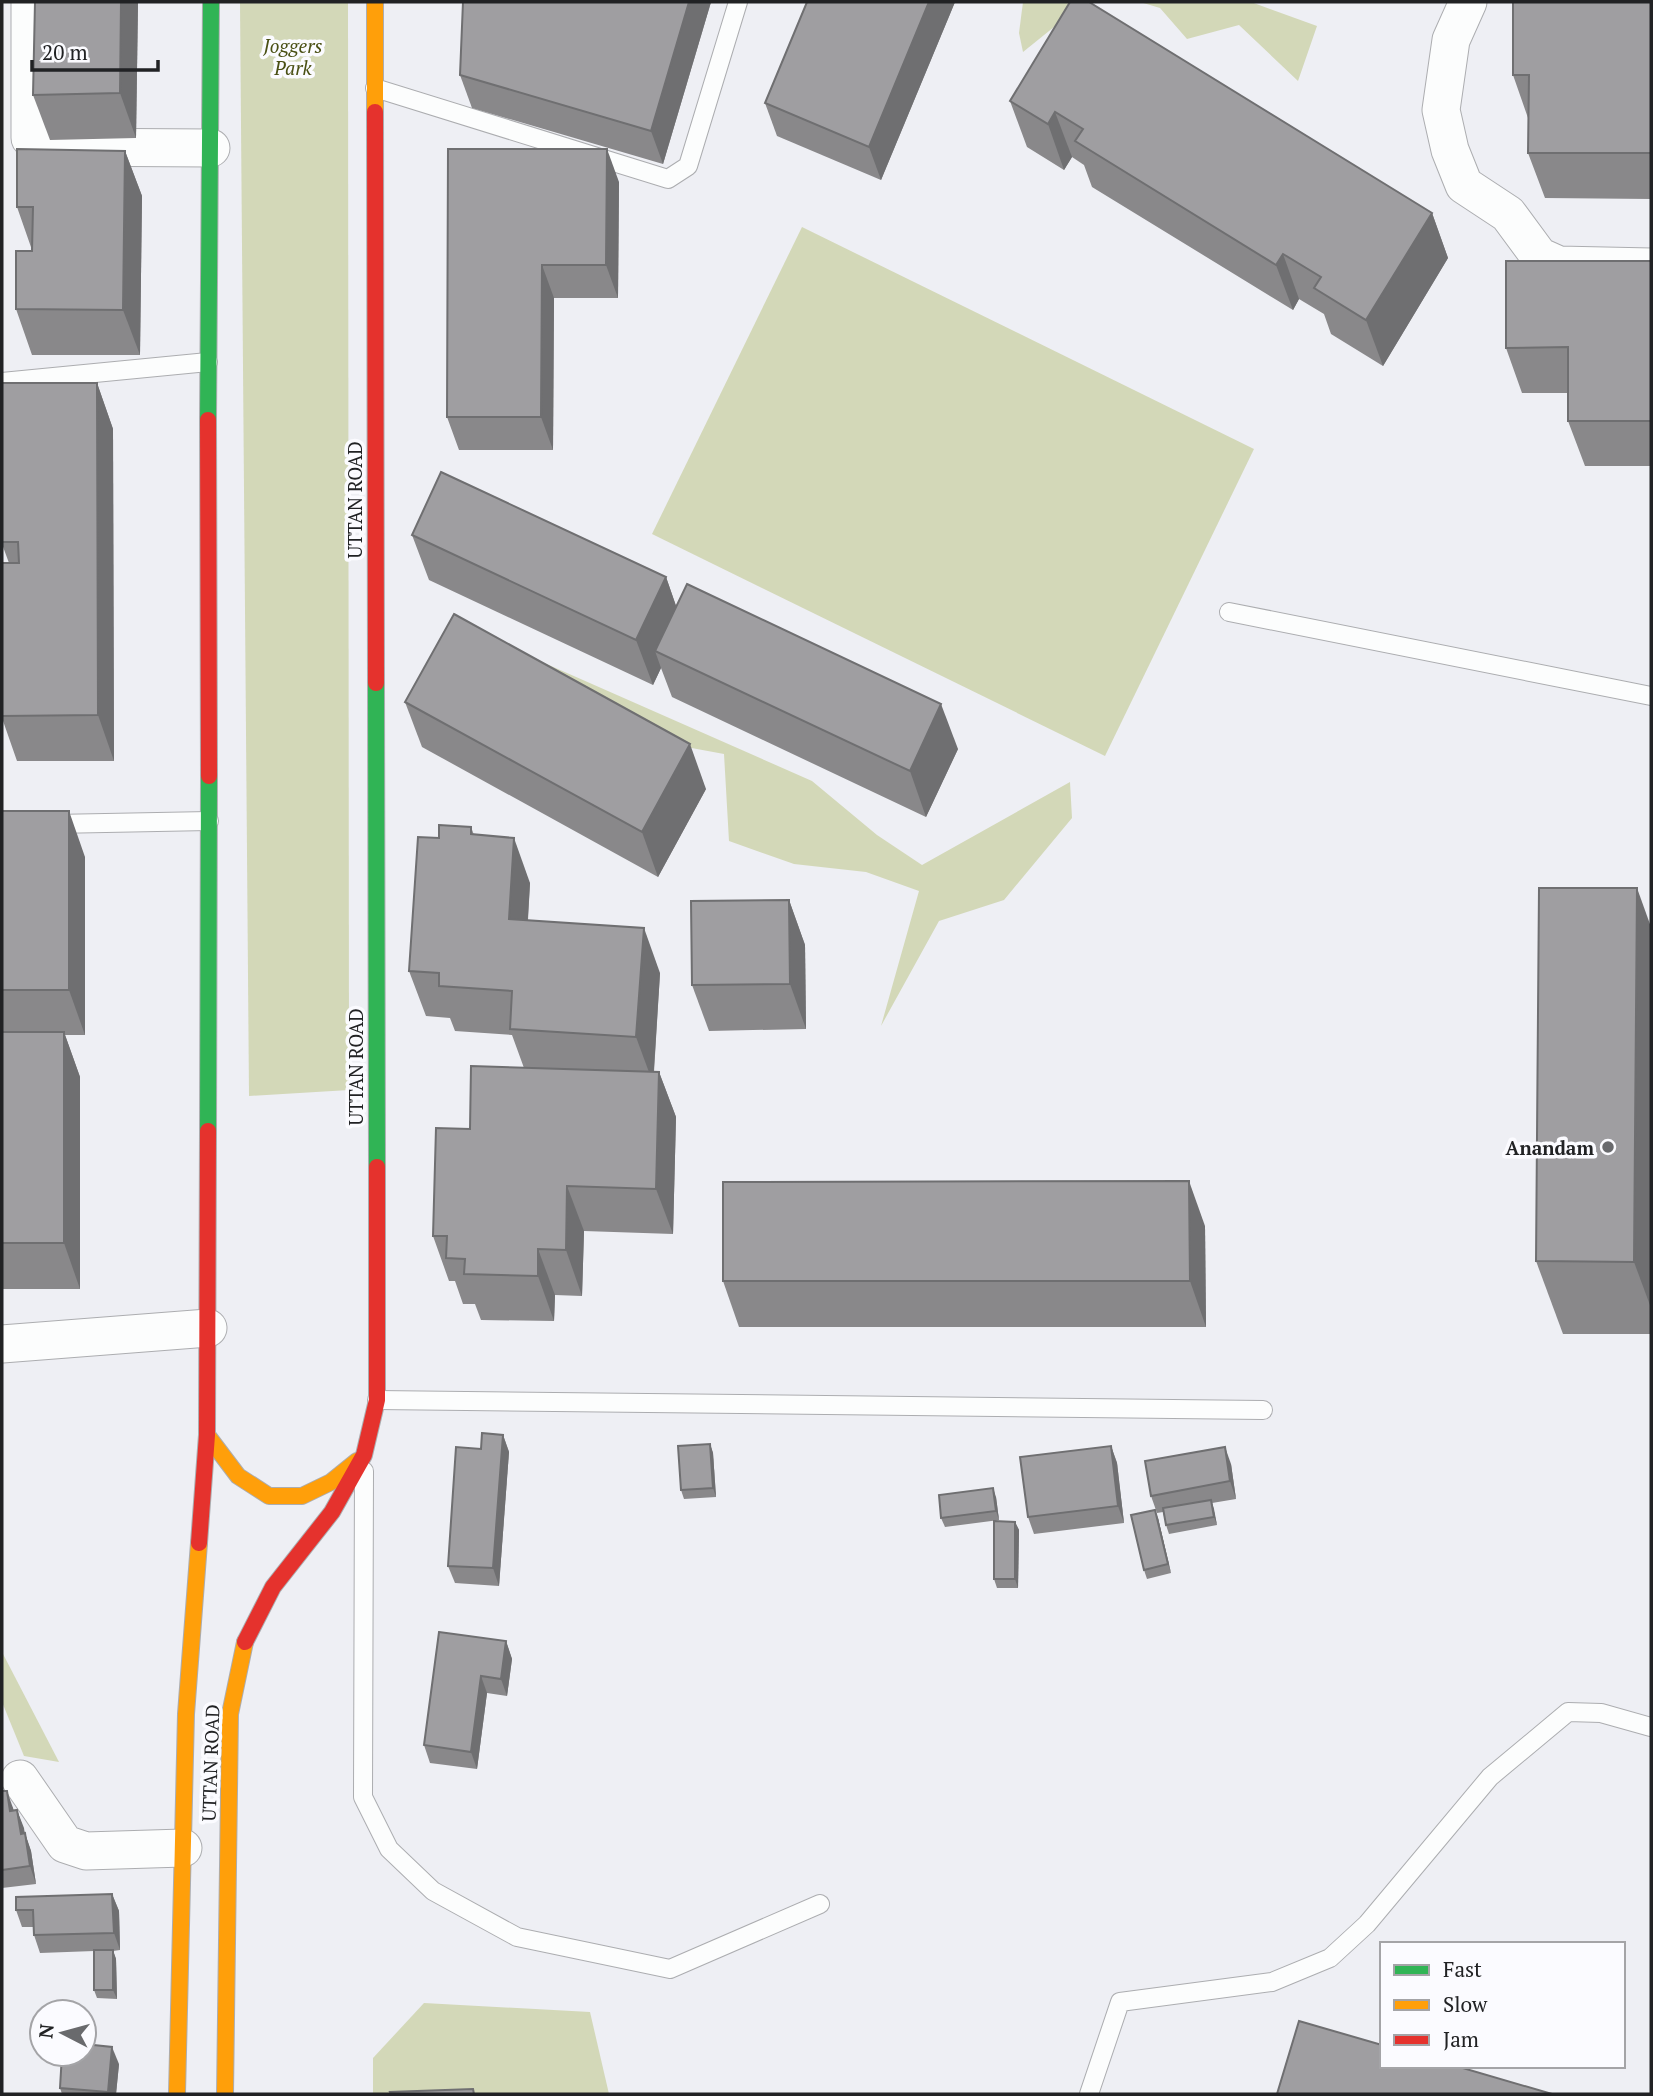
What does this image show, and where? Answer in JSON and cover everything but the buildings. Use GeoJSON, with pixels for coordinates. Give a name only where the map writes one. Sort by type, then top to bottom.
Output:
{"type":"FeatureCollection","features":[{"type":"Feature","properties":{"kind":"main road","name":"UTTAN ROAD"},"geometry":{"type":"LineString","coordinates":[[177,2094],[186,1714],[206,1435],[208,1328],[208,362],[211,2]]}},
{"type":"Feature","properties":{"kind":"main road","name":"UTTAN ROAD"},"geometry":{"type":"LineString","coordinates":[[225,2094],[230,1714],[244,1644],[273,1587],[332,1512],[364,1455],[377,1400],[375,2]]}},
{"type":"Feature","properties":{"kind":"main road"},"geometry":{"type":"LineString","coordinates":[[206,1435],[238,1476],[269,1496],[302,1496],[331,1482],[364,1455]]}},
{"type":"Feature","properties":{"kind":"street"},"geometry":{"type":"LineString","coordinates":[[30,2],[30,138],[47,147],[211,148]]}},
{"type":"Feature","properties":{"kind":"street"},"geometry":{"type":"LineString","coordinates":[[1468,2],[1451,40],[1441,110],[1450,150],[1464,185],[1508,214],[1539,256],[1559,265],[1651,267]]}},
{"type":"Feature","properties":{"kind":"street"},"geometry":{"type":"LineString","coordinates":[[2,1344],[208,1328]]}},
{"type":"Feature","properties":{"kind":"street"},"geometry":{"type":"LineString","coordinates":[[20,1779],[65,1844],[86,1851],[183,1849]]}},
{"type":"Feature","properties":{"kind":"lane"},"geometry":{"type":"LineString","coordinates":[[375,88],[668,179],[688,166],[738,2]]}},
{"type":"Feature","properties":{"kind":"lane"},"geometry":{"type":"LineString","coordinates":[[2,382],[208,362]]}},
{"type":"Feature","properties":{"kind":"lane"},"geometry":{"type":"LineString","coordinates":[[1229,612],[1651,696]]}},
{"type":"Feature","properties":{"kind":"lane"},"geometry":{"type":"LineString","coordinates":[[2,825],[209,821]]}},
{"type":"Feature","properties":{"kind":"lane"},"geometry":{"type":"LineString","coordinates":[[377,1400],[1263,1410]]}},
{"type":"Feature","properties":{"kind":"lane"},"geometry":{"type":"LineString","coordinates":[[364,1455],[363,1797],[389,1849],[433,1891],[517,1937],[670,1969],[820,1904]]}},
{"type":"Feature","properties":{"kind":"lane"},"geometry":{"type":"LineString","coordinates":[[1088,2094],[1120,2002],[1272,1982],[1330,1958],[1367,1924],[1490,1777],[1568,1712],[1601,1713],[1651,1727]]}},
{"type":"Feature","properties":{"kind":"green space","name":"Joggers Park"},"geometry":{"type":"Polygon","coordinates":[[[240,2],[348,2],[349,1090],[249,1096],[240,2]]]}},
{"type":"Feature","properties":{"kind":"green space"},"geometry":{"type":"Polygon","coordinates":[[[1023,2],[1085,2],[1023,52],[1019,33],[1023,2]]]}},
{"type":"Feature","properties":{"kind":"green space"},"geometry":{"type":"Polygon","coordinates":[[[1140,2],[1251,2],[1317,26],[1298,81],[1239,25],[1187,39],[1160,8],[1140,2]]]}},
{"type":"Feature","properties":{"kind":"green space"},"geometry":{"type":"Polygon","coordinates":[[[802,227],[1254,449],[1105,756],[652,534],[802,227]]]}},
{"type":"Feature","properties":{"kind":"green space"},"geometry":{"type":"Polygon","coordinates":[[[456,624],[812,781],[877,835],[922,865],[1070,782],[1072,818],[1004,900],[939,921],[881,1026],[919,891],[866,872],[794,864],[729,841],[724,754],[670,744],[456,624]]]}},
{"type":"Feature","properties":{"kind":"green space"},"geometry":{"type":"Polygon","coordinates":[[[2,1652],[59,1762],[24,1756],[2,1702],[2,1652]]]}},
{"type":"Feature","properties":{"kind":"green space"},"geometry":{"type":"Polygon","coordinates":[[[424,2003],[590,2012],[609,2094],[373,2094],[373,2058],[424,2003]]]}},
{"type":"Feature","properties":{"kind":"traffic: fast"},"geometry":{"type":"LineString","coordinates":[[208,420],[211,2]]}},
{"type":"Feature","properties":{"kind":"traffic: fast"},"geometry":{"type":"LineString","coordinates":[[376,683],[377,1167]]}},
{"type":"Feature","properties":{"kind":"traffic: fast"},"geometry":{"type":"LineString","coordinates":[[208,1131],[209,776]]}},
{"type":"Feature","properties":{"kind":"traffic: slow"},"geometry":{"type":"LineString","coordinates":[[375,2],[375,112]]}},
{"type":"Feature","properties":{"kind":"traffic: slow"},"geometry":{"type":"LineString","coordinates":[[207,1435],[238,1476],[269,1496],[302,1496],[331,1482],[357,1461]]}},
{"type":"Feature","properties":{"kind":"traffic: slow"},"geometry":{"type":"LineString","coordinates":[[177,2094],[186,1714],[199,1543]]}},
{"type":"Feature","properties":{"kind":"traffic: slow"},"geometry":{"type":"LineString","coordinates":[[225,2094],[230,1714],[245,1642]]}},
{"type":"Feature","properties":{"kind":"traffic: jam"},"geometry":{"type":"LineString","coordinates":[[375,112],[376,683]]}},
{"type":"Feature","properties":{"kind":"traffic: jam"},"geometry":{"type":"LineString","coordinates":[[208,420],[209,776]]}},
{"type":"Feature","properties":{"kind":"traffic: jam"},"geometry":{"type":"LineString","coordinates":[[199,1543],[207,1435],[208,1131]]}},
{"type":"Feature","properties":{"kind":"traffic: jam"},"geometry":{"type":"LineString","coordinates":[[245,1642],[273,1587],[332,1512],[364,1455],[377,1400],[377,1167]]}},
{"type":"Feature","properties":{"kind":"place","name":"Anandam"},"geometry":{"type":"Point","coordinates":[1608,1147]}}]}
